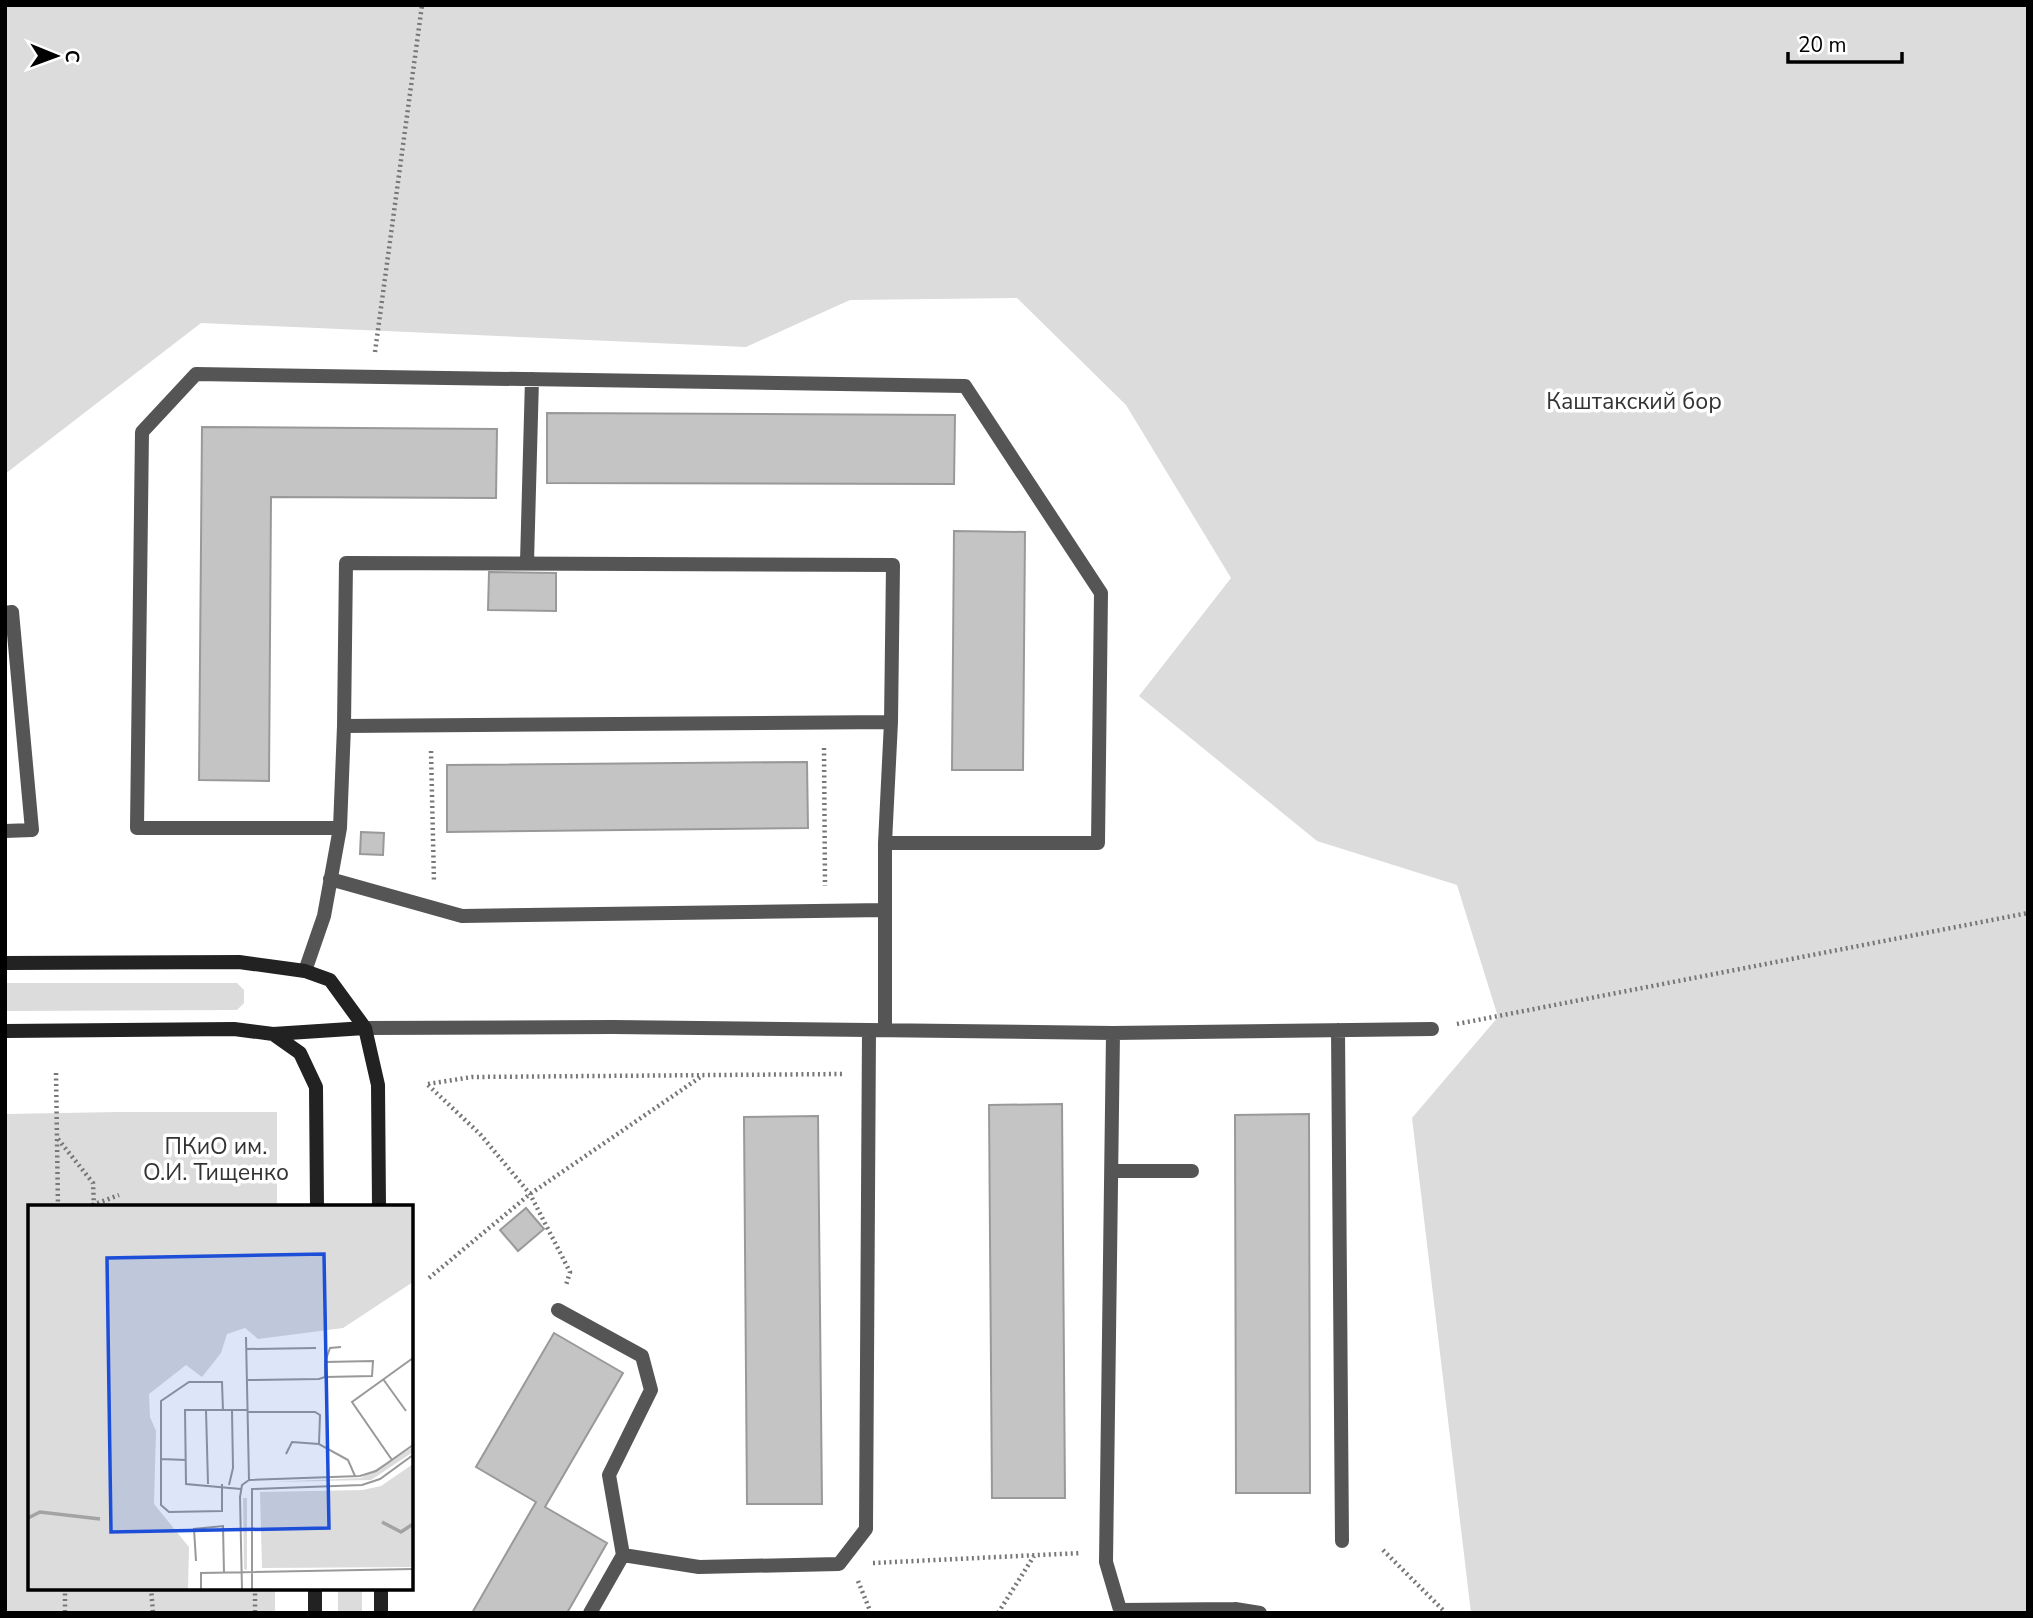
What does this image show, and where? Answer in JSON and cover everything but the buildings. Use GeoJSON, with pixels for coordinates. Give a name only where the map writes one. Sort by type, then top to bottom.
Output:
{"type":"FeatureCollection","features":[{"type":"Feature","properties":{"kind":"main road"},"geometry":{"type":"LineString","coordinates":[[5,963],[239,962],[305,971],[330,980],[365,1028],[378,1085],[379,1205]]}},
{"type":"Feature","properties":{"kind":"main road"},"geometry":{"type":"LineString","coordinates":[[5,1031],[234,1029],[273,1034],[365,1028]]}},
{"type":"Feature","properties":{"kind":"main road"},"geometry":{"type":"LineString","coordinates":[[273,1034],[300,1053],[316,1087],[317,1205]]}},
{"type":"Feature","properties":{"kind":"main road"},"geometry":{"type":"LineString","coordinates":[[315,1590],[315,1613]]}},
{"type":"Feature","properties":{"kind":"main road"},"geometry":{"type":"LineString","coordinates":[[381,1590],[381,1613]]}},
{"type":"Feature","properties":{"kind":"lane"},"geometry":{"type":"LineString","coordinates":[[340,828],[137,828],[142,432],[196,374],[965,386],[1101,593],[1098,843],[886,843]]}},
{"type":"Feature","properties":{"kind":"lane"},"geometry":{"type":"LineString","coordinates":[[527,562],[532,379]]}},
{"type":"Feature","properties":{"kind":"lane"},"geometry":{"type":"LineString","coordinates":[[305,971],[324,916],[340,828],[346,563],[894,565],[886,843],[885,1030]]}},
{"type":"Feature","properties":{"kind":"lane"},"geometry":{"type":"LineString","coordinates":[[5,613],[12,612],[32,830],[5,831]]}},
{"type":"Feature","properties":{"kind":"lane"},"geometry":{"type":"LineString","coordinates":[[344,726],[891,722]]}},
{"type":"Feature","properties":{"kind":"lane"},"geometry":{"type":"LineString","coordinates":[[330,879],[462,916],[885,909]]}},
{"type":"Feature","properties":{"kind":"lane"},"geometry":{"type":"LineString","coordinates":[[365,1028],[613,1027],[1113,1033],[1432,1029]]}},
{"type":"Feature","properties":{"kind":"lane"},"geometry":{"type":"LineString","coordinates":[[623,1555],[699,1567],[845,1564],[866,1529],[869,1030]]}},
{"type":"Feature","properties":{"kind":"lane"},"geometry":{"type":"LineString","coordinates":[[1338,1030],[1342,1541]]}},
{"type":"Feature","properties":{"kind":"lane"},"geometry":{"type":"LineString","coordinates":[[1113,1033],[1106,1562],[1121,1611],[1260,1613]]}},
{"type":"Feature","properties":{"kind":"lane"},"geometry":{"type":"LineString","coordinates":[[1112,1171],[1192,1171]]}},
{"type":"Feature","properties":{"kind":"lane"},"geometry":{"type":"LineString","coordinates":[[558,1310],[642,1356],[651,1390],[609,1475],[623,1555],[590,1613]]}},
{"type":"Feature","properties":{"kind":"path"},"geometry":{"type":"LineString","coordinates":[[371,377],[422,5]]}},
{"type":"Feature","properties":{"kind":"path"},"geometry":{"type":"LineString","coordinates":[[824,723],[825,910]]}},
{"type":"Feature","properties":{"kind":"path"},"geometry":{"type":"LineString","coordinates":[[430,725],[435,908]]}},
{"type":"Feature","properties":{"kind":"path"},"geometry":{"type":"LineString","coordinates":[[1432,1029],[2028,913]]}},
{"type":"Feature","properties":{"kind":"path"},"geometry":{"type":"LineString","coordinates":[[56,1073],[58,1205]]}},
{"type":"Feature","properties":{"kind":"path"},"geometry":{"type":"LineString","coordinates":[[558,1310],[570,1272],[530,1194],[480,1134],[428,1084],[472,1077],[869,1074]]}},
{"type":"Feature","properties":{"kind":"path"},"geometry":{"type":"LineString","coordinates":[[429,1278],[530,1194],[703,1075]]}},
{"type":"Feature","properties":{"kind":"path"},"geometry":{"type":"LineString","coordinates":[[57,1138],[93,1183],[94,1205]]}},
{"type":"Feature","properties":{"kind":"path"},"geometry":{"type":"LineString","coordinates":[[96,1205],[120,1195]]}},
{"type":"Feature","properties":{"kind":"path"},"geometry":{"type":"LineString","coordinates":[[1383,1550],[1446,1613]]}},
{"type":"Feature","properties":{"kind":"path"},"geometry":{"type":"LineString","coordinates":[[871,1613],[845,1564],[1107,1552]]}},
{"type":"Feature","properties":{"kind":"path"},"geometry":{"type":"LineString","coordinates":[[998,1613],[1035,1555]]}},
{"type":"Feature","properties":{"kind":"path"},"geometry":{"type":"LineString","coordinates":[[65,1590],[65,1613]]}},
{"type":"Feature","properties":{"kind":"path"},"geometry":{"type":"LineString","coordinates":[[151,1590],[153,1613]]}},
{"type":"Feature","properties":{"kind":"path"},"geometry":{"type":"LineString","coordinates":[[255,1590],[255,1613]]}},
{"type":"Feature","properties":{"kind":"green space","name":"Каштакский бор"},"geometry":{"type":"Polygon","coordinates":[[[5,5],[2028,5],[2028,1613],[1471,1613],[1412,1118],[1498,1017],[1457,885],[1317,841],[1139,696],[1231,578],[1126,405],[1017,298],[850,300],[746,347],[201,323],[5,474],[5,5]]]}},
{"type":"Feature","properties":{"kind":"green space"},"geometry":{"type":"Polygon","coordinates":[[[5,983],[237,983],[244,990],[244,1003],[237,1010],[5,1011],[5,983]]]}},
{"type":"Feature","properties":{"kind":"green space","name":"ПКиО им. О.И. Тищенко"},"geometry":{"type":"Polygon","coordinates":[[[277,1112],[277,1205],[28,1205],[28,1590],[275,1590],[275,1613],[5,1613],[5,1114],[277,1112]]]}},
{"type":"Feature","properties":{"kind":"green space"},"geometry":{"type":"Polygon","coordinates":[[[338,1590],[362,1590],[362,1613],[338,1613],[338,1590]]]}}]}
